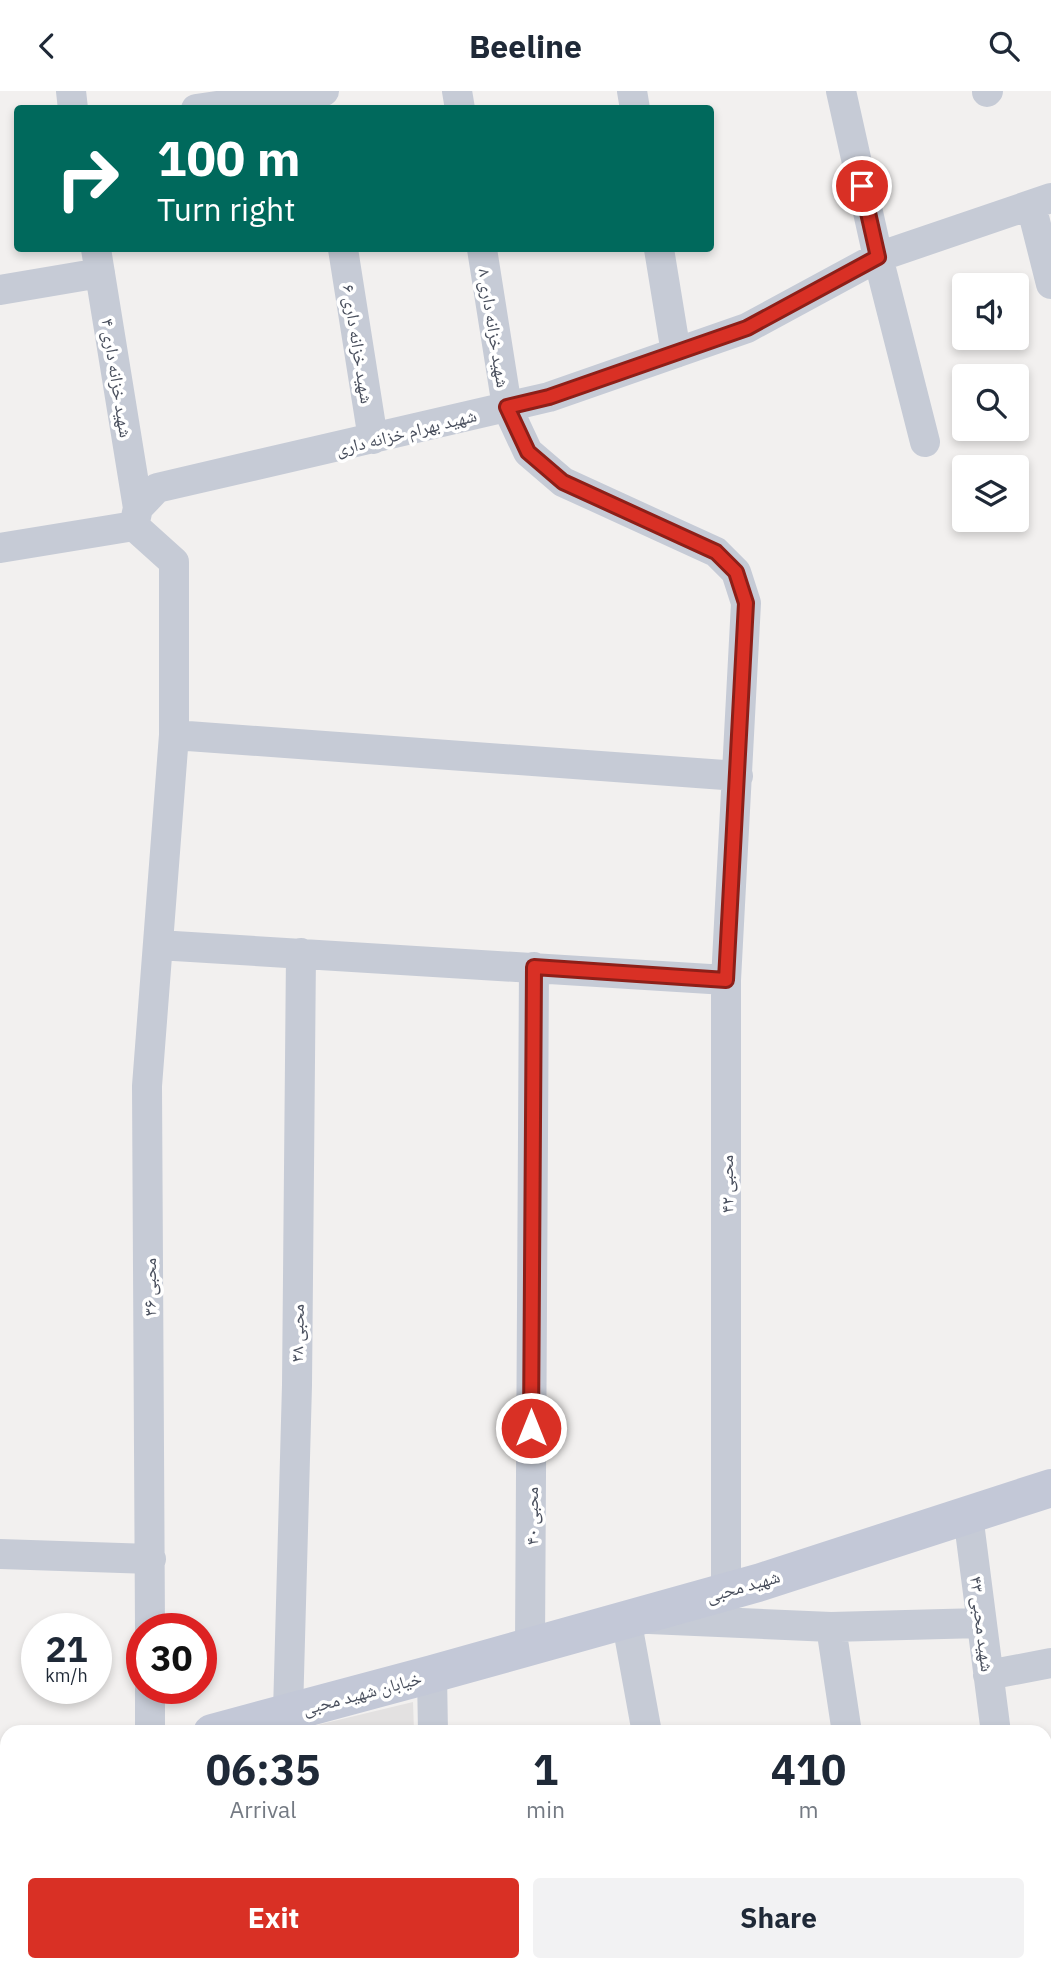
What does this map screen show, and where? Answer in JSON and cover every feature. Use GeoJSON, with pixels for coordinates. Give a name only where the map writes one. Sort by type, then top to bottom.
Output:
{"type":"FeatureCollection","features":[{"type":"Feature","properties":{"kind":"street"},"geometry":{"type":"LineString","coordinates":[[213,105],[251,96],[322,91]]}},
{"type":"Feature","properties":{"kind":"street"},"geometry":{"type":"LineString","coordinates":[[841,91],[878,257],[925,442]]}},
{"type":"Feature","properties":{"kind":"street"},"geometry":{"type":"LineString","coordinates":[[1041,202],[1051,283]]}},
{"type":"Feature","properties":{"kind":"street","name":"شهید بهرام خزانه داری"},"geometry":{"type":"LineString","coordinates":[[136,517],[157,488],[549,397],[676,353],[747,328],[878,257],[1041,202]]}},
{"type":"Feature","properties":{"kind":"street","name":"شهید خزانه داری ۶"},"geometry":{"type":"LineString","coordinates":[[343,252],[373,439]]}},
{"type":"Feature","properties":{"kind":"street","name":"شهید خزانه داری ۸"},"geometry":{"type":"LineString","coordinates":[[482,252],[507,407],[528,452],[563,482],[716,552],[736,572],[746,603],[738,776]]}},
{"type":"Feature","properties":{"kind":"street"},"geometry":{"type":"LineString","coordinates":[[659,252],[676,353]]}},
{"type":"Feature","properties":{"kind":"street"},"geometry":{"type":"LineString","coordinates":[[0,290],[98,261]]}},
{"type":"Feature","properties":{"kind":"street","name":"شهید خزانه داری ۴"},"geometry":{"type":"LineString","coordinates":[[98,261],[136,517]]}},
{"type":"Feature","properties":{"kind":"street"},"geometry":{"type":"LineString","coordinates":[[0,548],[136,517]]}},
{"type":"Feature","properties":{"kind":"street","name":"محبی ۳۶"},"geometry":{"type":"LineString","coordinates":[[136,517],[174,562],[174,735],[148,1086],[150,1613]]}},
{"type":"Feature","properties":{"kind":"street"},"geometry":{"type":"LineString","coordinates":[[174,735],[738,776]]}},
{"type":"Feature","properties":{"kind":"street","name":"محبی ۴۲"},"geometry":{"type":"LineString","coordinates":[[726,1591],[726,980],[738,776]]}},
{"type":"Feature","properties":{"kind":"street"},"geometry":{"type":"LineString","coordinates":[[158,944],[726,980]]}},
{"type":"Feature","properties":{"kind":"street","name":"محبی ۳۸"},"geometry":{"type":"LineString","coordinates":[[288,1712],[297,1385],[300,953]]}},
{"type":"Feature","properties":{"kind":"street","name":"محبی ۴۰"},"geometry":{"type":"LineString","coordinates":[[530,1645],[534,967]]}},
{"type":"Feature","properties":{"kind":"street","name":"شهید محبی"},"geometry":{"type":"LineString","coordinates":[[432,1674],[726,1591],[1051,1488]]}},
{"type":"Feature","properties":{"kind":"street","name":"شهید محبی ۴۳"},"geometry":{"type":"LineString","coordinates":[[968,1515],[995,1725]]}},
{"type":"Feature","properties":{"kind":"street"},"geometry":{"type":"LineString","coordinates":[[0,1554],[151,1559]]}},
{"type":"Feature","properties":{"kind":"street"},"geometry":{"type":"LineString","coordinates":[[645,1725],[626,1618],[831,1627],[981,1623]]}},
{"type":"Feature","properties":{"kind":"street"},"geometry":{"type":"LineString","coordinates":[[831,1627],[846,1725]]}},
{"type":"Feature","properties":{"kind":"street"},"geometry":{"type":"LineString","coordinates":[[988,1675],[1051,1663]]}},
{"type":"Feature","properties":{"kind":"street"},"geometry":{"type":"LineString","coordinates":[[432,1674],[433,1725]]}},
{"type":"Feature","properties":{"kind":"street","name":"خیابان شهید محبی"},"geometry":{"type":"LineString","coordinates":[[241,1725],[432,1674]]}},
{"type":"Feature","properties":{"kind":"street"},"geometry":{"type":"LineString","coordinates":[[150,1704],[150,1725]]}},
{"type":"Feature","properties":{"kind":"shaded area"},"geometry":{"type":"Polygon","coordinates":[[[413,1702],[414,1725],[317,1725],[413,1702]]]}},
{"type":"Feature","properties":{"kind":"route"},"geometry":{"type":"LineString","coordinates":[[531,1428],[534,967],[726,980],[746,603],[736,572],[716,552],[563,482],[528,452],[507,407],[549,397],[747,328],[878,257],[862,186]]}}]}
